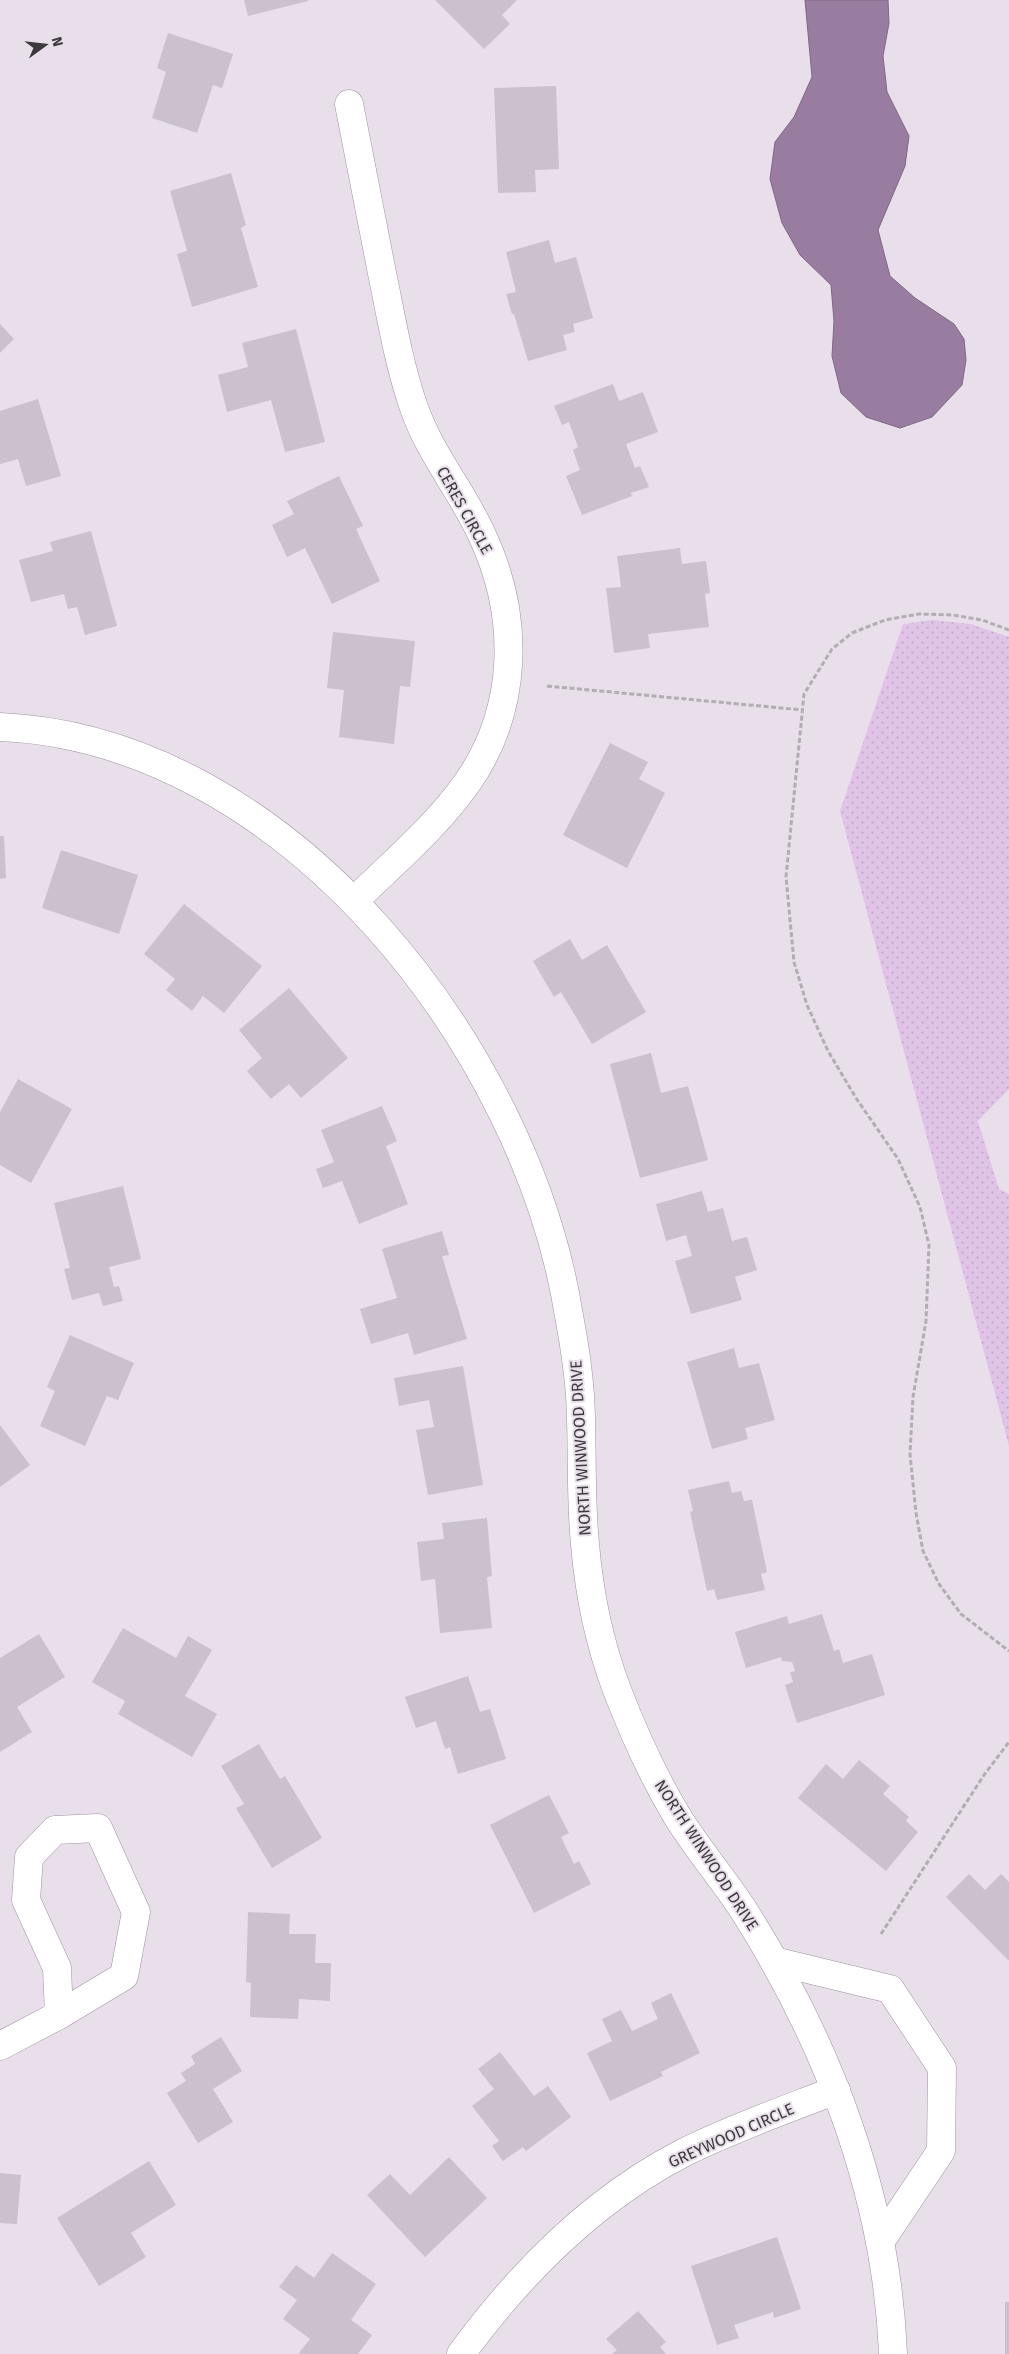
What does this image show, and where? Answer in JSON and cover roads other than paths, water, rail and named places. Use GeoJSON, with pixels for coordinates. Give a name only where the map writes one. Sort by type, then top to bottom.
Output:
{"type":"FeatureCollection","features":[{"type":"Feature","properties":{"kind":"street","name":"CERES CIRCLE"},"geometry":{"type":"LineString","coordinates":[[349,104],[395,340],[412,404],[436,458],[481,533],[497,571],[507,612],[510,655],[504,701],[488,746],[467,783],[439,817],[354,902]]}},
{"type":"Feature","properties":{"kind":"street","name":"NORTH WINWOOD DRIVE"},"geometry":{"type":"LineString","coordinates":[[0,727],[33,728],[93,741],[151,761],[223,795],[274,832],[354,902],[388,938],[441,1005],[485,1076],[521,1151],[550,1230],[569,1310],[580,1392],[585,1546],[597,1616],[614,1682],[641,1750],[676,1814],[744,1912],[789,1986],[836,2090],[859,2158],[880,2242],[892,2332],[893,2354]]}},
{"type":"Feature","properties":{"kind":"street"},"geometry":{"type":"LineString","coordinates":[[0,2046],[59,2015],[124,1976],[136,1912],[98,1828],[55,1830],[30,1857],[26,1900],[57,1968],[59,2015]]}},
{"type":"Feature","properties":{"kind":"street"},"geometry":{"type":"LineString","coordinates":[[774,1962],[890,1989],[942,2068],[941,2151],[880,2242]]}},
{"type":"Feature","properties":{"kind":"street","name":"GREYWOOD CIRCLE"},"geometry":{"type":"LineString","coordinates":[[460,2354],[509,2291],[561,2238],[617,2194],[684,2153],[750,2123],[836,2090]]}}]}
